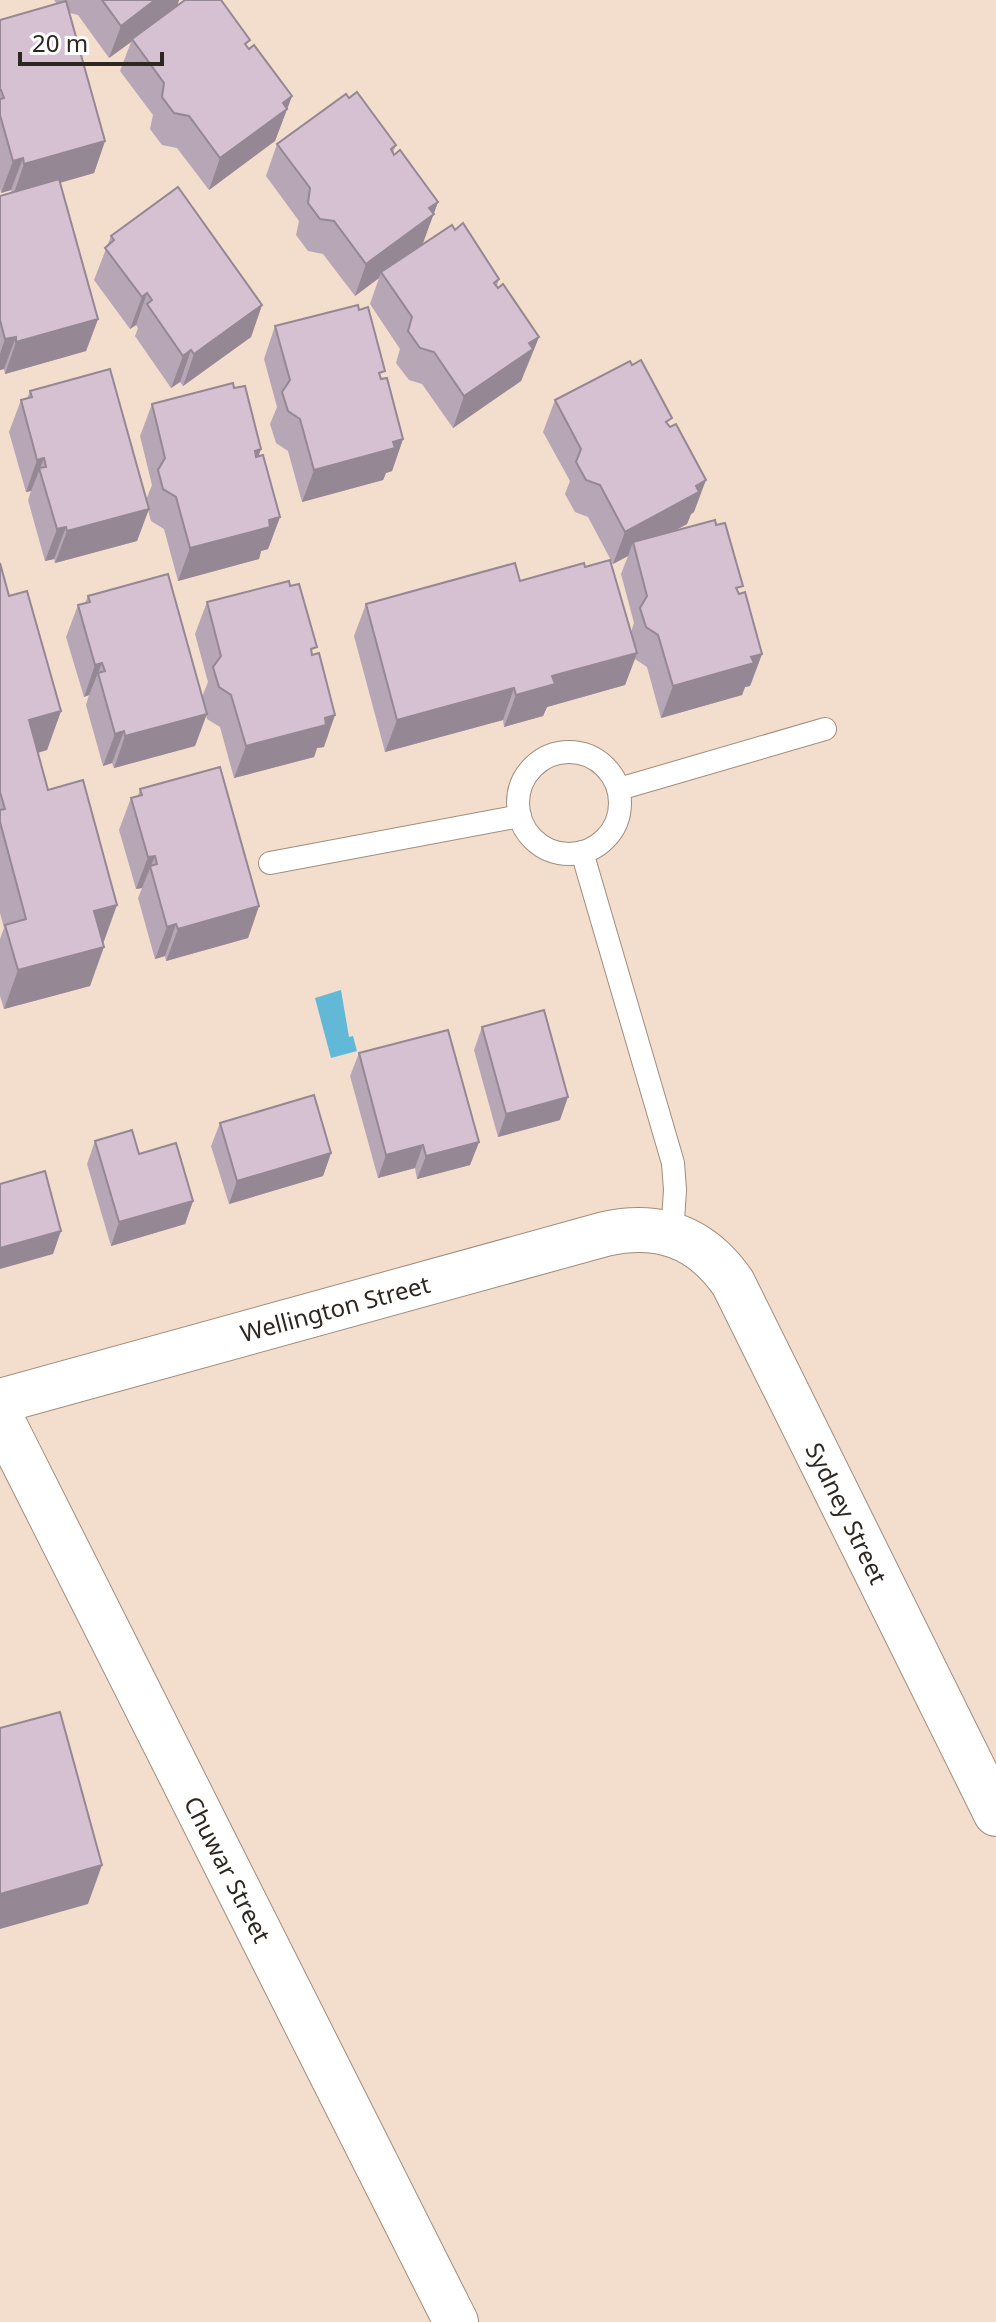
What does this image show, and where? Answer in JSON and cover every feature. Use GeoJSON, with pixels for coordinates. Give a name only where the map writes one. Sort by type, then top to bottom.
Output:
{"type":"FeatureCollection","features":[{"type":"Feature","properties":{"kind":"street","name":"Wellington Street"},"geometry":{"type":"LineString","coordinates":[[0,1401],[605,1234],[641,1229],[672,1235]]}},
{"type":"Feature","properties":{"kind":"street","name":"Sydney Street"},"geometry":{"type":"LineString","coordinates":[[672,1235],[691,1242],[708,1254],[733,1283],[996,1814]]}},
{"type":"Feature","properties":{"kind":"street","name":"Chuwar Street"},"geometry":{"type":"LineString","coordinates":[[0,1416],[456,2322]]}},
{"type":"Feature","properties":{"kind":"lane"},"geometry":{"type":"LineString","coordinates":[[619,789],[825,729]]}},
{"type":"Feature","properties":{"kind":"lane"},"geometry":{"type":"LineString","coordinates":[[564,751],[582,753],[598,760],[611,773],[619,789],[620,805],[613,828],[597,846],[582,852],[566,854],[537,842],[526,831],[520,816],[518,798],[522,781],[532,767],[547,756],[564,751]]}},
{"type":"Feature","properties":{"kind":"lane"},"geometry":{"type":"LineString","coordinates":[[270,863],[520,816]]}},
{"type":"Feature","properties":{"kind":"lane"},"geometry":{"type":"LineString","coordinates":[[582,852],[673,1163],[672,1235]]}},
{"type":"Feature","properties":{"kind":"water"},"geometry":{"type":"Polygon","coordinates":[[[341,990],[349,1037],[353,1036],[357,1051],[331,1058],[315,998],[341,990]]]}},
{"type":"Feature","properties":{"kind":"building"},"geometry":{"type":"Polygon","coordinates":[[[102,0],[155,0],[121,26],[102,0]]]}},
{"type":"Feature","properties":{"kind":"building"},"geometry":{"type":"Polygon","coordinates":[[[185,0],[221,0],[250,40],[245,44],[249,49],[254,45],[292,96],[283,103],[287,109],[220,158],[189,116],[174,113],[162,97],[164,83],[132,39],[185,0]]]}},
{"type":"Feature","properties":{"kind":"building"},"geometry":{"type":"Polygon","coordinates":[[[66,1],[105,141],[24,164],[23,158],[13,161],[0,115],[0,99],[4,98],[0,90],[0,20],[66,1]]]}},
{"type":"Feature","properties":{"kind":"building"},"geometry":{"type":"Polygon","coordinates":[[[357,92],[396,145],[391,149],[394,155],[400,150],[438,202],[429,208],[434,214],[366,264],[334,221],[320,219],[308,203],[310,188],[277,144],[346,94],[349,98],[357,92]]]}},
{"type":"Feature","properties":{"kind":"building"},"geometry":{"type":"Polygon","coordinates":[[[59,179],[98,319],[16,342],[16,337],[5,339],[0,320],[0,196],[59,179]]]}},
{"type":"Feature","properties":{"kind":"building"},"geometry":{"type":"Polygon","coordinates":[[[178,187],[262,305],[194,354],[191,350],[183,356],[147,304],[152,300],[147,293],[142,297],[105,248],[114,240],[111,236],[178,187]]]}},
{"type":"Feature","properties":{"kind":"building"},"geometry":{"type":"Polygon","coordinates":[[[463,223],[499,279],[494,283],[498,288],[503,284],[539,337],[529,343],[533,349],[464,396],[434,352],[420,348],[408,331],[412,317],[381,272],[452,225],[455,230],[463,223]]]}},
{"type":"Feature","properties":{"kind":"building"},"geometry":{"type":"Polygon","coordinates":[[[358,305],[359,310],[368,307],[385,371],[379,373],[381,379],[387,378],[403,439],[393,442],[395,448],[314,470],[300,419],[288,411],[282,392],[290,380],[275,326],[358,305]]]}},
{"type":"Feature","properties":{"kind":"building"},"geometry":{"type":"Polygon","coordinates":[[[641,360],[672,418],[666,422],[670,427],[676,424],[706,480],[696,486],[699,492],[625,532],[600,485],[586,480],[576,462],[581,449],[555,400],[630,361],[632,365],[641,360]]]}},
{"type":"Feature","properties":{"kind":"building"},"geometry":{"type":"Polygon","coordinates":[[[110,369],[149,509],[67,531],[66,527],[57,529],[39,468],[46,467],[44,458],[37,460],[21,400],[32,397],[30,391],[110,369]]]}},
{"type":"Feature","properties":{"kind":"building"},"geometry":{"type":"Polygon","coordinates":[[[233,383],[234,388],[245,386],[261,449],[255,451],[256,457],[263,455],[280,517],[269,520],[270,527],[190,548],[176,497],[163,489],[158,470],[165,458],[152,404],[233,383]]]}},
{"type":"Feature","properties":{"kind":"building"},"geometry":{"type":"Polygon","coordinates":[[[715,520],[716,525],[725,523],[743,586],[736,588],[739,594],[745,592],[762,654],[751,657],[754,663],[673,686],[658,635],[646,627],[640,608],[647,596],[633,542],[715,520]]]}},
{"type":"Feature","properties":{"kind":"building"},"geometry":{"type":"Polygon","coordinates":[[[610,560],[637,653],[552,676],[555,684],[516,695],[514,688],[397,720],[366,604],[515,563],[520,581],[584,563],[585,567],[610,560]]]}},
{"type":"Feature","properties":{"kind":"building"},"geometry":{"type":"Polygon","coordinates":[[[0,563],[9,596],[27,591],[61,711],[29,720],[48,790],[83,780],[117,905],[94,911],[104,947],[18,970],[5,925],[26,919],[0,822],[0,810],[5,809],[0,792],[0,563]]]}},
{"type":"Feature","properties":{"kind":"building"},"geometry":{"type":"Polygon","coordinates":[[[168,574],[207,714],[125,736],[124,731],[115,734],[98,673],[105,671],[102,663],[95,665],[78,605],[90,602],[88,596],[168,574]]]}},
{"type":"Feature","properties":{"kind":"building"},"geometry":{"type":"Polygon","coordinates":[[[289,581],[290,586],[299,584],[317,647],[311,649],[312,655],[319,653],[335,715],[325,718],[326,725],[246,746],[231,695],[219,687],[213,667],[221,656],[207,602],[289,581]]]}},
{"type":"Feature","properties":{"kind":"building"},"geometry":{"type":"Polygon","coordinates":[[[220,767],[259,906],[178,929],[176,924],[167,927],[150,866],[157,864],[155,856],[148,857],[131,798],[142,795],[140,789],[220,767]]]}},
{"type":"Feature","properties":{"kind":"building"},"geometry":{"type":"Polygon","coordinates":[[[544,1010],[568,1097],[506,1114],[482,1027],[544,1010]]]}},
{"type":"Feature","properties":{"kind":"building"},"geometry":{"type":"Polygon","coordinates":[[[448,1030],[479,1142],[426,1156],[423,1145],[386,1155],[359,1053],[448,1030]]]}},
{"type":"Feature","properties":{"kind":"building"},"geometry":{"type":"Polygon","coordinates":[[[314,1095],[331,1153],[237,1181],[220,1123],[314,1095]]]}},
{"type":"Feature","properties":{"kind":"building"},"geometry":{"type":"Polygon","coordinates":[[[132,1130],[139,1154],[176,1143],[193,1201],[119,1222],[95,1141],[132,1130]]]}},
{"type":"Feature","properties":{"kind":"building"},"geometry":{"type":"Polygon","coordinates":[[[45,1171],[61,1231],[0,1248],[0,1184],[45,1171]]]}},
{"type":"Feature","properties":{"kind":"building"},"geometry":{"type":"Polygon","coordinates":[[[60,1712],[102,1865],[0,1894],[0,1728],[60,1712]]]}}]}
